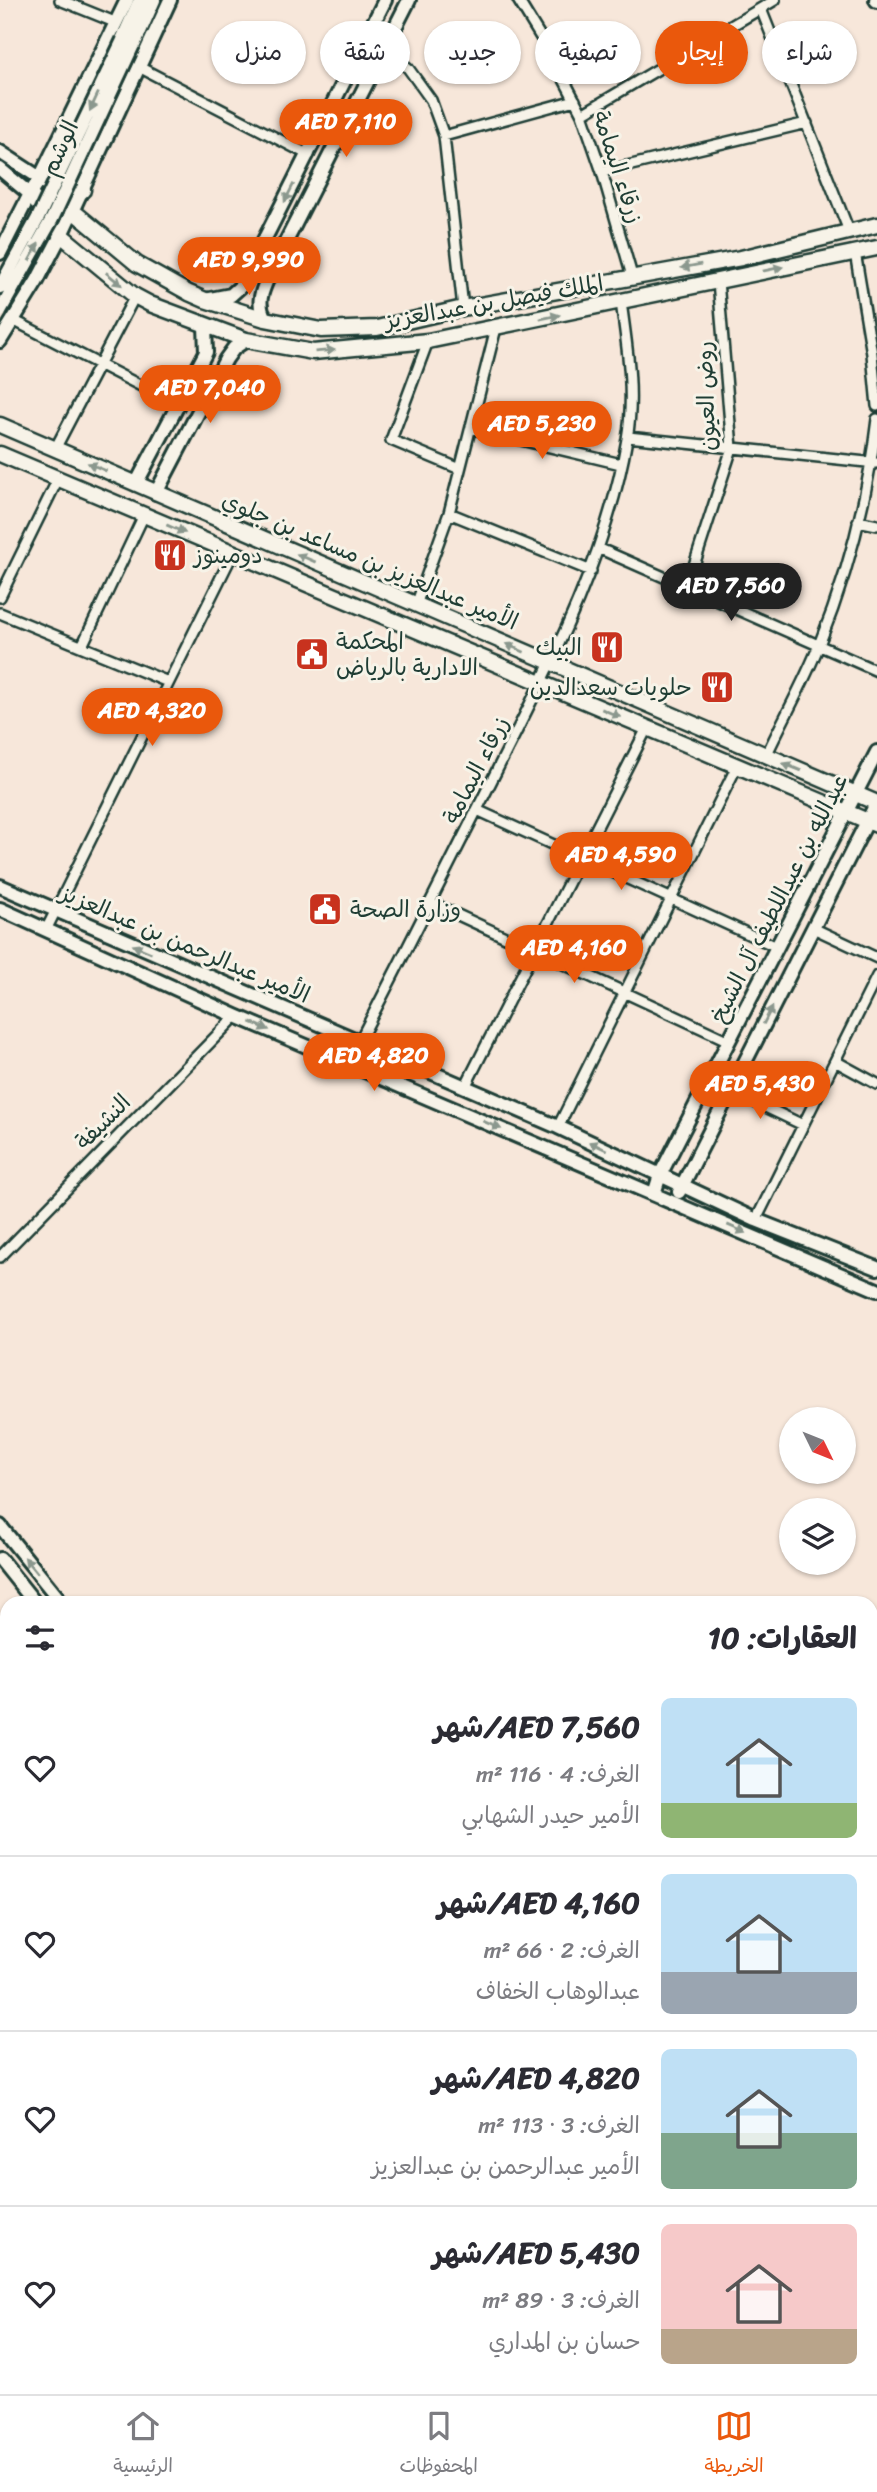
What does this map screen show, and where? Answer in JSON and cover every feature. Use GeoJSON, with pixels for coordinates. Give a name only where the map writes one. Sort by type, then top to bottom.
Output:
{"type":"FeatureCollection","features":[{"type":"Feature","properties":{"kind":"main road","name":"الوشم"},"geometry":{"type":"LineString","coordinates":[[128,42],[141,0]]}},
{"type":"Feature","properties":{"kind":"main road","name":"الوشم"},"geometry":{"type":"LineString","coordinates":[[128,42],[153,0]]}},
{"type":"Feature","properties":{"kind":"main road","name":"الملك فيصل بن عبدالعزيز"},"geometry":{"type":"LineString","coordinates":[[40,178],[65,206],[137,264],[205,300],[265,319],[321,330],[377,328],[463,308],[741,258],[877,225]]}},
{"type":"Feature","properties":{"kind":"main road"},"geometry":{"type":"LineString","coordinates":[[54,248],[60,234],[60,212],[83,190]]}},
{"type":"Feature","properties":{"kind":"main road","name":"الملك فيصل بن عبدالعزيز"},"geometry":{"type":"LineString","coordinates":[[30,194],[60,234],[135,296],[246,340],[313,352],[428,341],[877,248]]}},
{"type":"Feature","properties":{"kind":"main road"},"geometry":{"type":"LineString","coordinates":[[30,194],[41,201],[65,206]]}},
{"type":"Feature","properties":{"kind":"main road","name":"الأمير عبدالعزيز بن مساعد بن جلوي"},"geometry":{"type":"LineString","coordinates":[[0,425],[877,802]]}},
{"type":"Feature","properties":{"kind":"main road","name":"الأمير عبدالعزيز بن مساعد بن جلوي"},"geometry":{"type":"LineString","coordinates":[[0,454],[872,823]]}},
{"type":"Feature","properties":{"kind":"street"},"geometry":{"type":"LineString","coordinates":[[60,0],[117,23]]}},
{"type":"Feature","properties":{"kind":"street","name":"الوشم"},"geometry":{"type":"LineString","coordinates":[[0,253],[40,178],[127,0]]}},
{"type":"Feature","properties":{"kind":"street"},"geometry":{"type":"LineString","coordinates":[[83,190],[170,0]]}},
{"type":"Feature","properties":{"kind":"street"},"geometry":{"type":"LineString","coordinates":[[205,300],[224,297],[237,291],[250,270],[385,0]]}},
{"type":"Feature","properties":{"kind":"street"},"geometry":{"type":"LineString","coordinates":[[398,21],[409,0]]}},
{"type":"Feature","properties":{"kind":"street","name":"زرقاء اليمامة"},"geometry":{"type":"LineString","coordinates":[[519,0],[582,114],[632,276]]}},
{"type":"Feature","properties":{"kind":"street"},"geometry":{"type":"LineString","coordinates":[[582,114],[775,0]]}},
{"type":"Feature","properties":{"kind":"street"},"geometry":{"type":"LineString","coordinates":[[761,9],[849,231]]}},
{"type":"Feature","properties":{"kind":"street","name":"الوشم"},"geometry":{"type":"LineString","coordinates":[[0,287],[128,42]]}},
{"type":"Feature","properties":{"kind":"street","name":"الوشم"},"geometry":{"type":"LineString","coordinates":[[0,311],[52,219],[128,42]]}},
{"type":"Feature","properties":{"kind":"street"},"geometry":{"type":"LineString","coordinates":[[139,67],[309,155]]}},
{"type":"Feature","properties":{"kind":"street"},"geometry":{"type":"LineString","coordinates":[[410,71],[431,100],[444,136],[463,308]]}},
{"type":"Feature","properties":{"kind":"street"},"geometry":{"type":"LineString","coordinates":[[265,319],[259,300],[269,275],[365,84]]}},
{"type":"Feature","properties":{"kind":"street"},"geometry":{"type":"LineString","coordinates":[[444,136],[575,100]]}},
{"type":"Feature","properties":{"kind":"street"},"geometry":{"type":"LineString","coordinates":[[75,104],[71,118],[83,135],[97,137],[110,130],[114,123]]}},
{"type":"Feature","properties":{"kind":"street"},"geometry":{"type":"LineString","coordinates":[[602,172],[807,123]]}},
{"type":"Feature","properties":{"kind":"street"},"geometry":{"type":"LineString","coordinates":[[0,152],[40,178]]}},
{"type":"Feature","properties":{"kind":"street"},"geometry":{"type":"LineString","coordinates":[[0,170],[30,194]]}},
{"type":"Feature","properties":{"kind":"street"},"geometry":{"type":"LineString","coordinates":[[0,341],[54,248],[52,233],[41,222],[25,220],[12,229]]}},
{"type":"Feature","properties":{"kind":"street"},"geometry":{"type":"LineString","coordinates":[[855,252],[872,354],[877,406]]}},
{"type":"Feature","properties":{"kind":"street"},"geometry":{"type":"LineString","coordinates":[[250,270],[250,276],[256,282],[262,282],[269,275]]}},
{"type":"Feature","properties":{"kind":"street","name":"روض العيون"},"geometry":{"type":"LineString","coordinates":[[687,587],[732,448],[718,281]]}},
{"type":"Feature","properties":{"kind":"street"},"geometry":{"type":"LineString","coordinates":[[55,449],[135,296]]}},
{"type":"Feature","properties":{"kind":"street","name":"زرقاء اليمامة"},"geometry":{"type":"LineString","coordinates":[[359,1042],[551,664],[591,571],[628,437],[629,373],[621,302]]}},
{"type":"Feature","properties":{"kind":"street"},"geometry":{"type":"LineString","coordinates":[[13,320],[178,405]]}},
{"type":"Feature","properties":{"kind":"street"},"geometry":{"type":"LineString","coordinates":[[136,484],[206,352],[205,326]]}},
{"type":"Feature","properties":{"kind":"street"},"geometry":{"type":"LineString","coordinates":[[416,605],[449,513],[496,328]]}},
{"type":"Feature","properties":{"kind":"street"},"geometry":{"type":"LineString","coordinates":[[156,493],[219,372],[234,348],[246,340]]}},
{"type":"Feature","properties":{"kind":"street"},"geometry":{"type":"LineString","coordinates":[[428,341],[391,440],[460,468]]}},
{"type":"Feature","properties":{"kind":"street"},"geometry":{"type":"LineString","coordinates":[[200,363],[205,359],[215,358],[220,366],[219,372]]}},
{"type":"Feature","properties":{"kind":"street"},"geometry":{"type":"LineString","coordinates":[[766,756],[819,646],[847,562],[874,463],[877,419]]}},
{"type":"Feature","properties":{"kind":"street"},"geometry":{"type":"LineString","coordinates":[[471,428],[621,464]]}},
{"type":"Feature","properties":{"kind":"street"},"geometry":{"type":"LineString","coordinates":[[628,437],[874,463]]}},
{"type":"Feature","properties":{"kind":"street"},"geometry":{"type":"LineString","coordinates":[[0,597],[4,578],[58,479]]}},
{"type":"Feature","properties":{"kind":"street"},"geometry":{"type":"LineString","coordinates":[[449,513],[591,571]]}},
{"type":"Feature","properties":{"kind":"street"},"geometry":{"type":"LineString","coordinates":[[82,646],[144,515]]}},
{"type":"Feature","properties":{"kind":"street"},"geometry":{"type":"LineString","coordinates":[[858,521],[877,525]]}},
{"type":"Feature","properties":{"kind":"street"},"geometry":{"type":"LineString","coordinates":[[598,548],[877,671]]}},
{"type":"Feature","properties":{"kind":"street"},"geometry":{"type":"LineString","coordinates":[[46,930],[233,553]]}},
{"type":"Feature","properties":{"kind":"street"},"geometry":{"type":"LineString","coordinates":[[0,613],[168,682]]}},
{"type":"Feature","properties":{"kind":"street"},"geometry":{"type":"LineString","coordinates":[[465,1087],[647,728]]}},
{"type":"Feature","properties":{"kind":"street","name":"عبدالله بن عبداللطيف آل الشيخ"},"geometry":{"type":"LineString","coordinates":[[654,1194],[660,1175],[877,752]]}},
{"type":"Feature","properties":{"kind":"street"},"geometry":{"type":"LineString","coordinates":[[558,1127],[737,766]]}},
{"type":"Feature","properties":{"kind":"street","name":"عبدالله بن عبداللطيف آل الشيخ"},"geometry":{"type":"LineString","coordinates":[[674,1202],[813,928],[872,823],[877,802]]}},
{"type":"Feature","properties":{"kind":"street"},"geometry":{"type":"LineString","coordinates":[[477,810],[777,947]]}},
{"type":"Feature","properties":{"kind":"street","name":"الأمير عبدالرحمن بن عبدالعزيز"},"geometry":{"type":"LineString","coordinates":[[0,886],[558,1127],[683,1185]]}},
{"type":"Feature","properties":{"kind":"street"},"geometry":{"type":"LineString","coordinates":[[430,902],[729,1041]]}},
{"type":"Feature","properties":{"kind":"street","name":"الأمير عبدالرحمن بن عبدالعزيز"},"geometry":{"type":"LineString","coordinates":[[0,909],[236,1016],[674,1202]]}},
{"type":"Feature","properties":{"kind":"street"},"geometry":{"type":"LineString","coordinates":[[813,928],[877,958]]}},
{"type":"Feature","properties":{"kind":"street"},"geometry":{"type":"LineString","coordinates":[[756,1220],[877,976]]}},
{"type":"Feature","properties":{"kind":"street","name":"النشيفة"},"geometry":{"type":"LineString","coordinates":[[0,1257],[236,1016]]}},
{"type":"Feature","properties":{"kind":"street"},"geometry":{"type":"LineString","coordinates":[[835,1060],[877,1084]]}},
{"type":"Feature","properties":{"kind":"street"},"geometry":{"type":"LineString","coordinates":[[730,1090],[803,1125]]}},
{"type":"Feature","properties":{"kind":"street"},"geometry":{"type":"LineString","coordinates":[[683,1185],[756,1220],[877,1268]]}},
{"type":"Feature","properties":{"kind":"street"},"geometry":{"type":"LineString","coordinates":[[674,1202],[877,1290]]}},
{"type":"Feature","properties":{"kind":"street"},"geometry":{"type":"LineString","coordinates":[[0,1526],[56,1596]]}},
{"type":"Feature","properties":{"kind":"street"},"geometry":{"type":"LineString","coordinates":[[0,1559],[29,1596]]}},
{"type":"Feature","properties":{"kind":"place","name":"دومينوز"},"geometry":{"type":"Point","coordinates":[170,555]}},
{"type":"Feature","properties":{"kind":"place","name":"البيك"},"geometry":{"type":"Point","coordinates":[607,647]}},
{"type":"Feature","properties":{"kind":"place","name":"المحكمة الادارية بالرياض"},"geometry":{"type":"Point","coordinates":[312,654]}},
{"type":"Feature","properties":{"kind":"place","name":"حلويات سعدالدين"},"geometry":{"type":"Point","coordinates":[717,687]}},
{"type":"Feature","properties":{"kind":"place","name":"وزارة الصحة"},"geometry":{"type":"Point","coordinates":[325,909]}}]}
